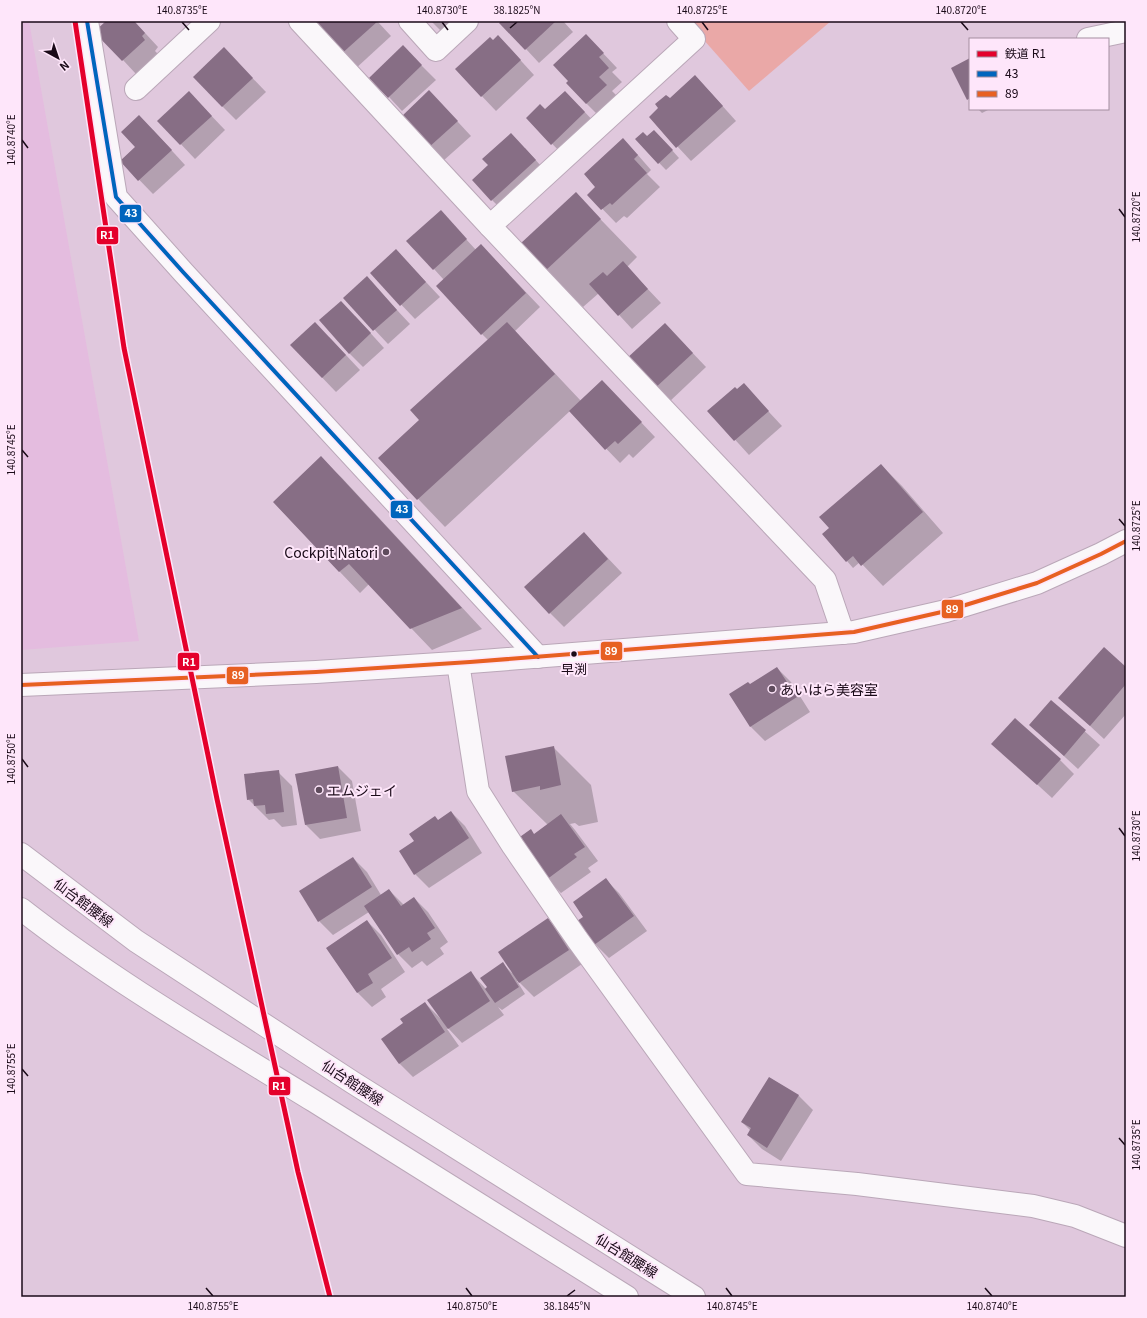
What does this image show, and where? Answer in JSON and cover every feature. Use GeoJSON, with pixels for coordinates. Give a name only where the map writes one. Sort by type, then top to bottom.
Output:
{"type":"FeatureCollection","features":[{"type":"Feature","properties":{"kind":"street"},"geometry":{"type":"LineString","coordinates":[[87,21],[116,197],[188,278],[538,657]]}},
{"type":"Feature","properties":{"kind":"street"},"geometry":{"type":"LineString","coordinates":[[136,89],[209,21]]}},
{"type":"Feature","properties":{"kind":"street"},"geometry":{"type":"LineString","coordinates":[[300,21],[490,226],[825,580],[843,633]]}},
{"type":"Feature","properties":{"kind":"street"},"geometry":{"type":"LineString","coordinates":[[410,21],[436,50],[467,21]]}},
{"type":"Feature","properties":{"kind":"street"},"geometry":{"type":"LineString","coordinates":[[490,226],[694,39],[678,21]]}},
{"type":"Feature","properties":{"kind":"street"},"geometry":{"type":"LineString","coordinates":[[1093,38],[1126,31]]}},
{"type":"Feature","properties":{"kind":"street"},"geometry":{"type":"LineString","coordinates":[[21,685],[316,672],[458,663],[854,632],[946,611],[1037,583],[1126,541]]}},
{"type":"Feature","properties":{"kind":"street"},"geometry":{"type":"LineString","coordinates":[[458,663],[478,791],[513,846],[577,940],[747,1174],[857,1184],[1033,1206],[1075,1216],[1126,1236]]}},
{"type":"Feature","properties":{"kind":"street","name":"仙台館腰線"},"geometry":{"type":"LineString","coordinates":[[21,854],[149,949],[352,1082],[694,1297]]}},
{"type":"Feature","properties":{"kind":"street"},"geometry":{"type":"LineString","coordinates":[[21,909],[48,931],[182,1021],[315,1101],[627,1297]]}},
{"type":"Feature","properties":{"kind":"shaded area"},"geometry":{"type":"Polygon","coordinates":[[[21,21],[29,21],[139,641],[21,650],[21,21]]]}},
{"type":"Feature","properties":{"kind":"shaded area"},"geometry":{"type":"Polygon","coordinates":[[[687,21],[831,21],[749,91],[687,21]]]}},
{"type":"Feature","properties":{"kind":"building"},"geometry":{"type":"Polygon","coordinates":[[[106,21],[134,21],[145,33],[142,36],[145,40],[122,61],[94,32],[106,21]]]}},
{"type":"Feature","properties":{"kind":"building"},"geometry":{"type":"Polygon","coordinates":[[[318,21],[378,21],[339,56],[312,27],[318,21]]]}},
{"type":"Feature","properties":{"kind":"building"},"geometry":{"type":"Polygon","coordinates":[[[501,21],[556,21],[525,50],[499,23],[501,21]]]}},
{"type":"Feature","properties":{"kind":"building"},"geometry":{"type":"Polygon","coordinates":[[[586,34],[604,53],[599,57],[609,68],[599,77],[607,85],[586,104],[566,83],[568,81],[553,65],[586,34]]]}},
{"type":"Feature","properties":{"kind":"building"},"geometry":{"type":"Polygon","coordinates":[[[498,35],[521,60],[481,97],[455,69],[490,37],[493,40],[498,35]]]}},
{"type":"Feature","properties":{"kind":"building"},"geometry":{"type":"Polygon","coordinates":[[[403,45],[422,65],[388,98],[369,78],[403,45]]]}},
{"type":"Feature","properties":{"kind":"building"},"geometry":{"type":"Polygon","coordinates":[[[224,47],[253,78],[222,107],[193,77],[224,47]]]}},
{"type":"Feature","properties":{"kind":"building"},"geometry":{"type":"Polygon","coordinates":[[[969,59],[969,99],[967,100],[951,68],[969,59]]]}},
{"type":"Feature","properties":{"kind":"building"},"geometry":{"type":"Polygon","coordinates":[[[695,75],[723,106],[676,148],[649,117],[658,108],[655,104],[666,95],[670,98],[695,75]]]}},
{"type":"Feature","properties":{"kind":"building"},"geometry":{"type":"Polygon","coordinates":[[[429,90],[458,121],[428,148],[400,118],[429,90]]]}},
{"type":"Feature","properties":{"kind":"building"},"geometry":{"type":"Polygon","coordinates":[[[189,91],[212,116],[180,145],[157,121],[189,91]]]}},
{"type":"Feature","properties":{"kind":"building"},"geometry":{"type":"Polygon","coordinates":[[[565,91],[585,112],[551,145],[526,118],[540,104],[545,109],[565,91]]]}},
{"type":"Feature","properties":{"kind":"building"},"geometry":{"type":"Polygon","coordinates":[[[139,115],[172,150],[138,181],[120,161],[135,147],[121,132],[139,115]]]}},
{"type":"Feature","properties":{"kind":"building"},"geometry":{"type":"Polygon","coordinates":[[[654,130],[673,150],[658,164],[635,139],[643,132],[647,136],[654,130]]]}},
{"type":"Feature","properties":{"kind":"building"},"geometry":{"type":"Polygon","coordinates":[[[511,133],[536,160],[491,201],[472,180],[488,165],[482,159],[511,133]]]}},
{"type":"Feature","properties":{"kind":"building"},"geometry":{"type":"Polygon","coordinates":[[[623,138],[638,155],[634,159],[647,173],[612,205],[610,203],[601,210],[587,195],[595,187],[584,174],[623,138]]]}},
{"type":"Feature","properties":{"kind":"building"},"geometry":{"type":"Polygon","coordinates":[[[576,192],[601,219],[545,271],[520,244],[576,192]]]}},
{"type":"Feature","properties":{"kind":"building"},"geometry":{"type":"Polygon","coordinates":[[[441,210],[467,239],[433,270],[406,241],[441,210]]]}},
{"type":"Feature","properties":{"kind":"building"},"geometry":{"type":"Polygon","coordinates":[[[481,244],[526,293],[481,335],[436,286],[481,244]]]}},
{"type":"Feature","properties":{"kind":"building"},"geometry":{"type":"Polygon","coordinates":[[[396,249],[426,282],[400,306],[370,273],[396,249]]]}},
{"type":"Feature","properties":{"kind":"building"},"geometry":{"type":"Polygon","coordinates":[[[623,261],[648,289],[618,316],[589,284],[603,272],[607,276],[623,261]]]}},
{"type":"Feature","properties":{"kind":"building"},"geometry":{"type":"Polygon","coordinates":[[[367,276],[397,310],[373,331],[343,298],[367,276]]]}},
{"type":"Feature","properties":{"kind":"building"},"geometry":{"type":"Polygon","coordinates":[[[341,301],[371,333],[349,354],[319,320],[341,301]]]}},
{"type":"Feature","properties":{"kind":"building"},"geometry":{"type":"Polygon","coordinates":[[[315,322],[346,355],[322,378],[290,345],[315,322]]]}},
{"type":"Feature","properties":{"kind":"building"},"geometry":{"type":"Polygon","coordinates":[[[507,322],[555,374],[417,500],[378,458],[419,420],[410,410],[507,322]]]}},
{"type":"Feature","properties":{"kind":"building"},"geometry":{"type":"Polygon","coordinates":[[[665,323],[693,353],[653,390],[625,360],[665,323]]]}},
{"type":"Feature","properties":{"kind":"building"},"geometry":{"type":"Polygon","coordinates":[[[602,380],[642,422],[618,444],[615,441],[605,450],[569,411],[602,380]]]}},
{"type":"Feature","properties":{"kind":"building"},"geometry":{"type":"Polygon","coordinates":[[[744,383],[769,411],[734,441],[707,411],[735,387],[737,389],[744,383]]]}},
{"type":"Feature","properties":{"kind":"building"},"geometry":{"type":"Polygon","coordinates":[[[321,456],[462,608],[410,629],[349,564],[339,572],[273,502],[321,456]]]}},
{"type":"Feature","properties":{"kind":"building"},"geometry":{"type":"Polygon","coordinates":[[[881,464],[923,512],[861,566],[853,556],[846,562],[822,534],[829,528],[819,517],[881,464]]]}},
{"type":"Feature","properties":{"kind":"building"},"geometry":{"type":"Polygon","coordinates":[[[584,532],[608,559],[549,614],[524,587],[584,532]]]}},
{"type":"Feature","properties":{"kind":"building"},"geometry":{"type":"Polygon","coordinates":[[[1104,647],[1126,667],[1126,684],[1090,726],[1058,698],[1104,647]]]}},
{"type":"Feature","properties":{"kind":"building"},"geometry":{"type":"Polygon","coordinates":[[[777,667],[797,697],[750,727],[729,694],[748,682],[750,684],[777,667]]]}},
{"type":"Feature","properties":{"kind":"building"},"geometry":{"type":"Polygon","coordinates":[[[1051,700],[1086,730],[1064,756],[1029,725],[1051,700]]]}},
{"type":"Feature","properties":{"kind":"building"},"geometry":{"type":"Polygon","coordinates":[[[1015,718],[1061,759],[1037,785],[991,744],[1015,718]]]}},
{"type":"Feature","properties":{"kind":"building"},"geometry":{"type":"Polygon","coordinates":[[[554,746],[561,785],[540,790],[540,786],[512,792],[505,756],[554,746]]]}},
{"type":"Feature","properties":{"kind":"building"},"geometry":{"type":"Polygon","coordinates":[[[338,766],[347,818],[305,825],[295,774],[338,766]]]}},
{"type":"Feature","properties":{"kind":"building"},"geometry":{"type":"Polygon","coordinates":[[[279,770],[284,812],[266,814],[265,805],[254,806],[253,799],[247,800],[244,774],[279,770]]]}},
{"type":"Feature","properties":{"kind":"building"},"geometry":{"type":"Polygon","coordinates":[[[451,811],[469,838],[414,875],[399,851],[414,841],[409,834],[435,816],[438,820],[451,811]]]}},
{"type":"Feature","properties":{"kind":"building"},"geometry":{"type":"Polygon","coordinates":[[[561,814],[585,847],[574,854],[577,857],[546,880],[517,839],[531,829],[534,834],[561,814]]]}},
{"type":"Feature","properties":{"kind":"building"},"geometry":{"type":"Polygon","coordinates":[[[353,857],[372,887],[318,922],[299,891],[353,857]]]}},
{"type":"Feature","properties":{"kind":"building"},"geometry":{"type":"Polygon","coordinates":[[[606,878],[634,916],[594,945],[577,921],[583,917],[573,902],[606,878]]]}},
{"type":"Feature","properties":{"kind":"building"},"geometry":{"type":"Polygon","coordinates":[[[389,889],[401,906],[414,897],[435,928],[427,933],[431,939],[412,952],[409,947],[397,955],[364,906],[389,889]]]}},
{"type":"Feature","properties":{"kind":"building"},"geometry":{"type":"Polygon","coordinates":[[[548,918],[569,950],[519,983],[498,952],[548,918]]]}},
{"type":"Feature","properties":{"kind":"building"},"geometry":{"type":"Polygon","coordinates":[[[367,920],[392,958],[368,974],[373,983],[357,993],[326,948],[367,920]]]}},
{"type":"Feature","properties":{"kind":"building"},"geometry":{"type":"Polygon","coordinates":[[[503,962],[519,987],[495,1003],[485,989],[487,987],[480,978],[503,962]]]}},
{"type":"Feature","properties":{"kind":"building"},"geometry":{"type":"Polygon","coordinates":[[[471,971],[490,1001],[448,1029],[427,1000],[471,971]]]}},
{"type":"Feature","properties":{"kind":"building"},"geometry":{"type":"Polygon","coordinates":[[[425,1002],[445,1032],[399,1064],[381,1039],[403,1023],[400,1019],[425,1002]]]}},
{"type":"Feature","properties":{"kind":"building"},"geometry":{"type":"Polygon","coordinates":[[[769,1077],[799,1095],[767,1148],[747,1135],[751,1128],[741,1122],[769,1077]]]}},
{"type":"Feature","properties":{"kind":"rail line","name":"R1"},"geometry":{"type":"LineString","coordinates":[[75,21],[124,348],[217,799],[298,1172],[330,1297]]}},
{"type":"Feature","properties":{"kind":"transit line","name":"43"},"geometry":{"type":"LineString","coordinates":[[87,21],[116,197],[183,272],[538,657]]}},
{"type":"Feature","properties":{"kind":"transit line","name":"89"},"geometry":{"type":"LineString","coordinates":[[21,685],[316,672],[470,662],[854,632],[946,611],[1037,583],[1126,541]]}},
{"type":"Feature","properties":{"kind":"place","name":"Cockpit Natori"},"geometry":{"type":"Point","coordinates":[386,552]}},
{"type":"Feature","properties":{"kind":"place","name":"早渕"},"geometry":{"type":"Point","coordinates":[574,654]}},
{"type":"Feature","properties":{"kind":"place","name":"あいはら美容室"},"geometry":{"type":"Point","coordinates":[772,689]}},
{"type":"Feature","properties":{"kind":"place","name":"エムジェイ"},"geometry":{"type":"Point","coordinates":[319,790]}}]}
